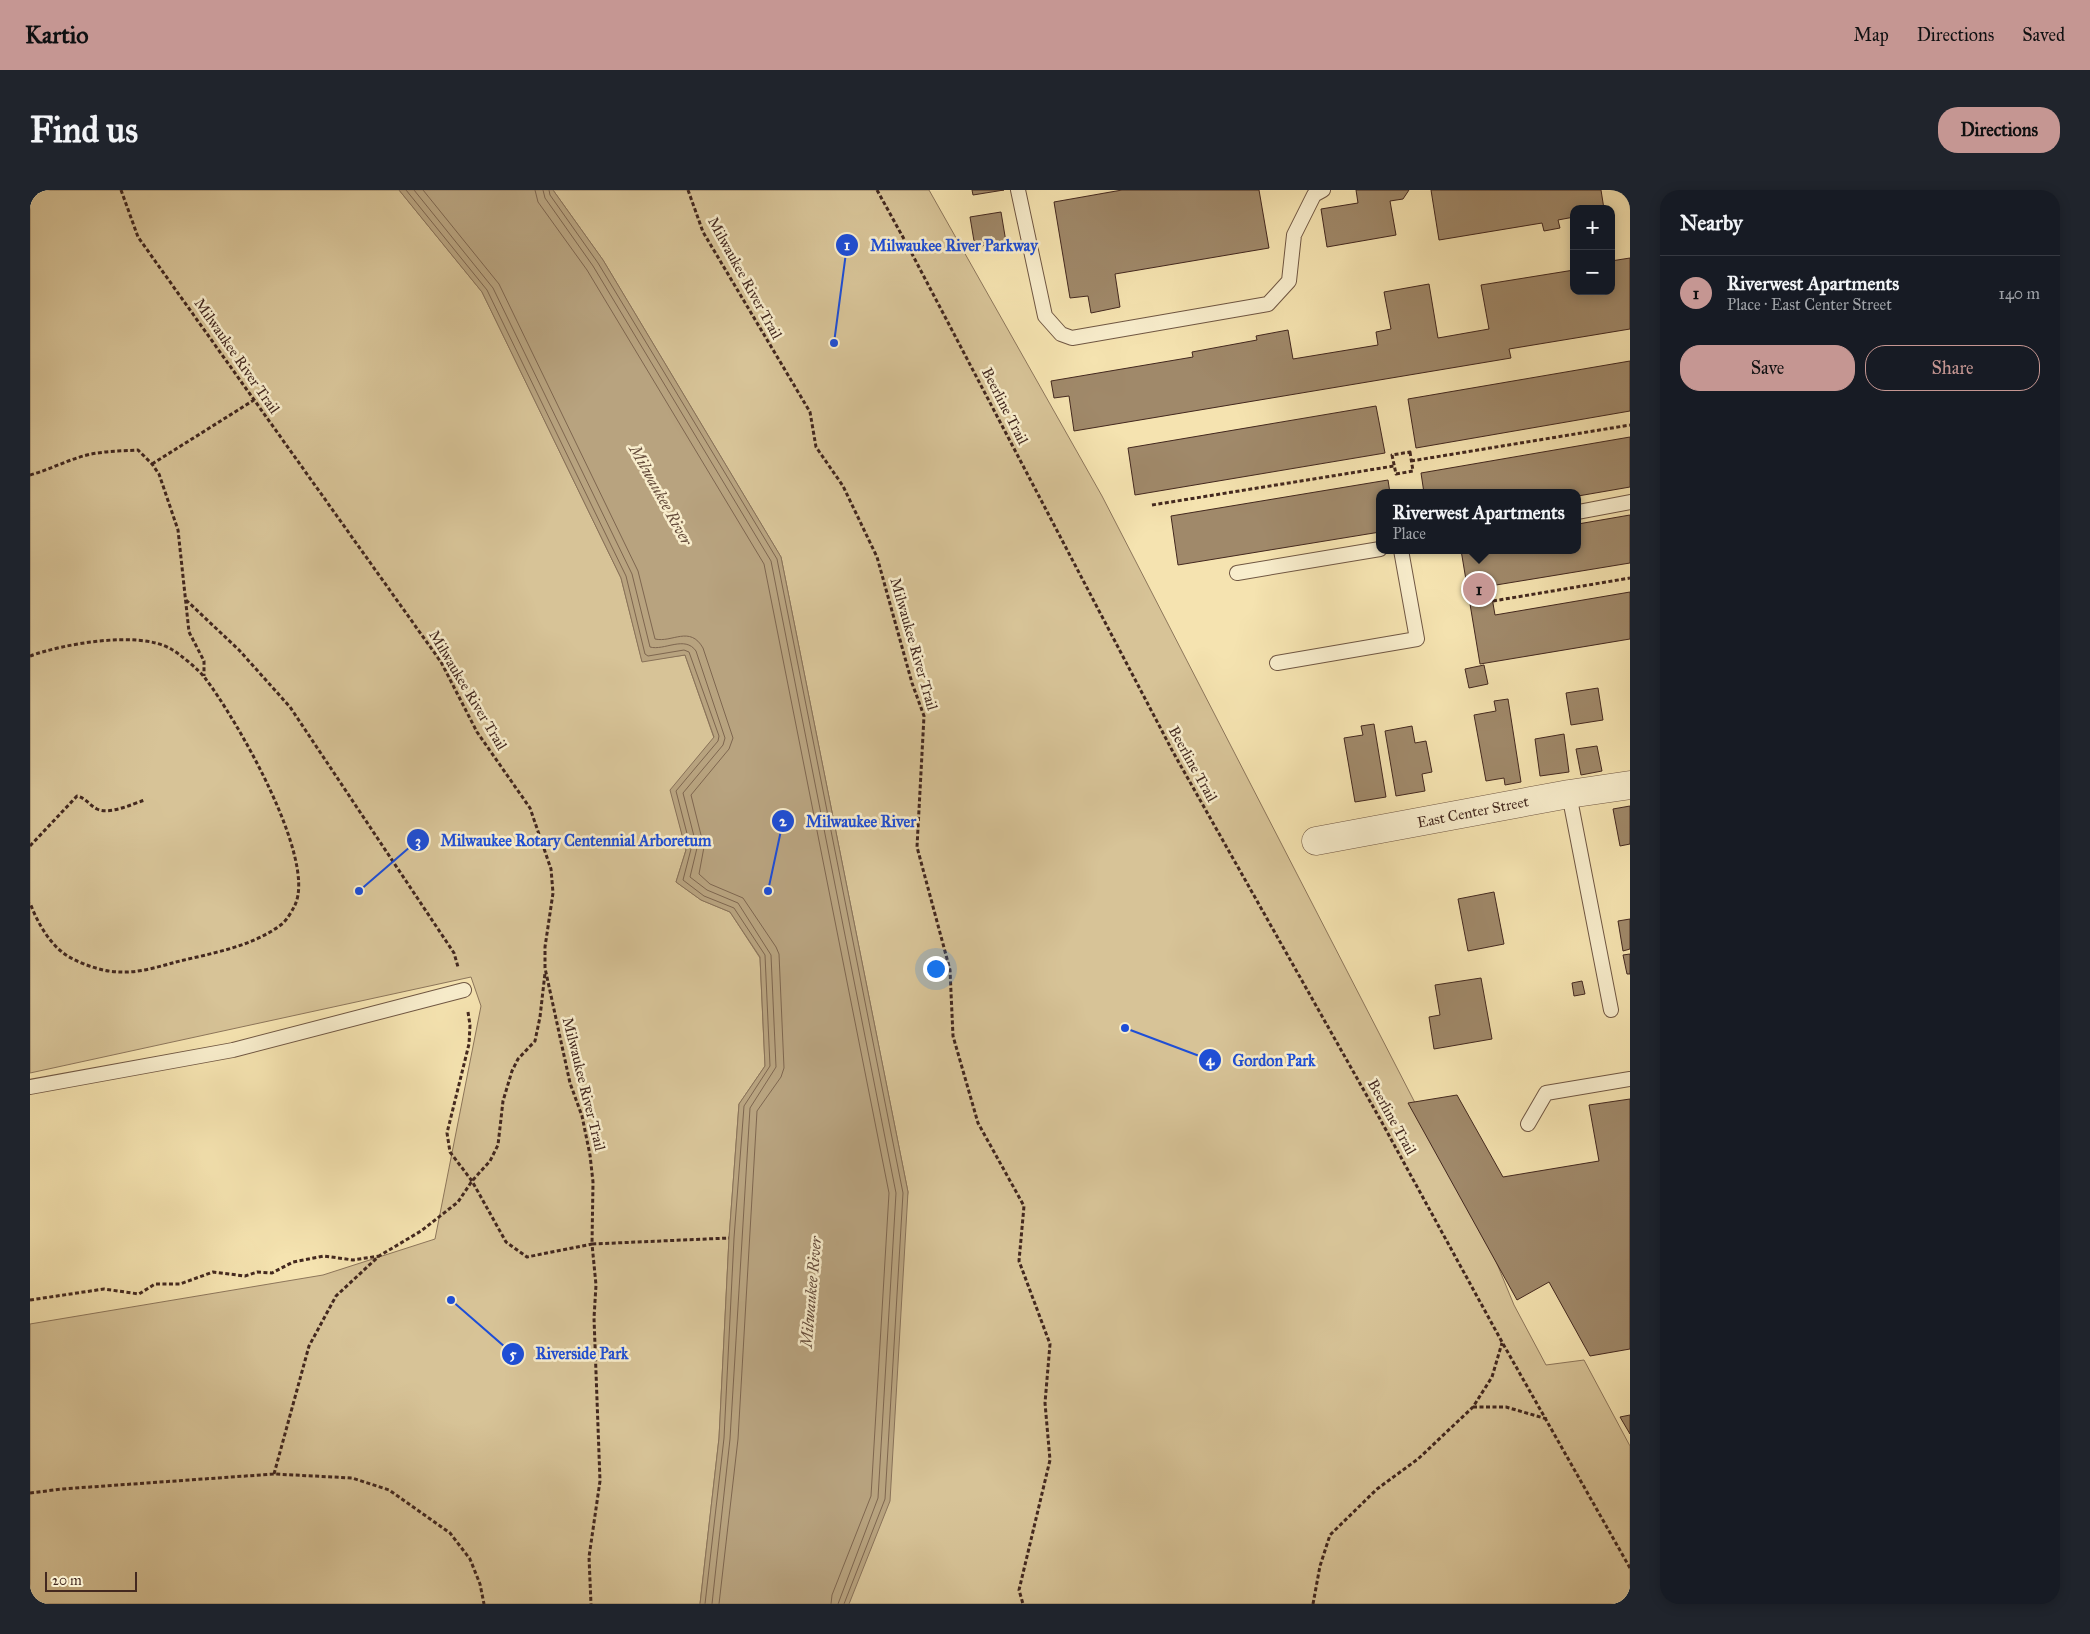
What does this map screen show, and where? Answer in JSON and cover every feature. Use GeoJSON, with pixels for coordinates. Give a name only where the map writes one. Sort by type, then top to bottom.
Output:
{"type":"FeatureCollection","features":[{"type":"Feature","properties":{"kind":"street","name":"East Center Street"},"geometry":{"type":"LineString","coordinates":[[1316,841],[1569,794],[1630,785]]}},
{"type":"Feature","properties":{"kind":"lane"},"geometry":{"type":"LineString","coordinates":[[1018,190],[1045,316],[1061,334],[1072,338],[1268,304],[1289,281],[1294,235],[1314,195],[1323,190]]}},
{"type":"Feature","properties":{"kind":"lane"},"geometry":{"type":"LineString","coordinates":[[1581,511],[1630,502]]}},
{"type":"Feature","properties":{"kind":"lane"},"geometry":{"type":"LineString","coordinates":[[1237,573],[1376,551]]}},
{"type":"Feature","properties":{"kind":"lane"},"geometry":{"type":"LineString","coordinates":[[1277,663],[1417,639],[1401,554]]}},
{"type":"Feature","properties":{"kind":"lane"},"geometry":{"type":"LineString","coordinates":[[1569,794],[1611,1010]]}},
{"type":"Feature","properties":{"kind":"lane"},"geometry":{"type":"LineString","coordinates":[[30,1087],[233,1050],[464,990]]}},
{"type":"Feature","properties":{"kind":"lane"},"geometry":{"type":"LineString","coordinates":[[1528,1124],[1546,1093],[1630,1079]]}},
{"type":"Feature","properties":{"kind":"path","name":"Milwaukee River Trail"},"geometry":{"type":"LineString","coordinates":[[121,190],[138,237],[441,662],[477,732],[530,808],[551,869],[553,893],[545,947],[545,968],[570,1083],[582,1116],[593,1182],[592,1244],[596,1285],[594,1318],[600,1481],[589,1557],[591,1604]]}},
{"type":"Feature","properties":{"kind":"path","name":"Milwaukee River Trail"},"geometry":{"type":"LineString","coordinates":[[688,190],[703,232],[810,412],[816,447],[843,486],[877,557],[912,683],[924,716],[917,847],[950,970],[954,1036],[978,1123],[1024,1206],[1019,1261],[1050,1344],[1045,1403],[1050,1460],[1019,1590],[1023,1604]]}},
{"type":"Feature","properties":{"kind":"path","name":"Beerline Trail"},"geometry":{"type":"LineString","coordinates":[[877,190],[1173,752],[1630,1568]]}},
{"type":"Feature","properties":{"kind":"path"},"geometry":{"type":"LineString","coordinates":[[152,464],[254,400]]}},
{"type":"Feature","properties":{"kind":"path"},"geometry":{"type":"LineString","coordinates":[[1411,461],[1630,425]]}},
{"type":"Feature","properties":{"kind":"path"},"geometry":{"type":"LineString","coordinates":[[30,475],[44,472],[85,456],[106,452],[138,450],[152,464],[158,474],[178,530],[189,632],[204,661],[204,676]]}},
{"type":"Feature","properties":{"kind":"path"},"geometry":{"type":"LineString","coordinates":[[1410,452],[1411,461],[1413,471],[1396,474],[1392,455],[1410,452]]}},
{"type":"Feature","properties":{"kind":"path"},"geometry":{"type":"LineString","coordinates":[[1152,505],[1394,466]]}},
{"type":"Feature","properties":{"kind":"path"},"geometry":{"type":"LineString","coordinates":[[1492,601],[1630,578]]}},
{"type":"Feature","properties":{"kind":"path"},"geometry":{"type":"LineString","coordinates":[[186,600],[238,650],[290,707],[454,953],[464,990],[470,1025],[469,1044],[447,1134],[450,1152],[472,1181],[506,1242],[527,1257],[592,1244],[730,1238]]}},
{"type":"Feature","properties":{"kind":"path"},"geometry":{"type":"LineString","coordinates":[[30,656],[47,650],[84,644],[138,639],[170,648],[204,676],[230,714],[261,770],[284,820],[295,856],[298,880],[296,904],[284,922],[265,935],[231,949],[150,968],[120,972],[90,967],[71,958],[53,942],[38,922],[30,903]]}},
{"type":"Feature","properties":{"kind":"path"},"geometry":{"type":"LineString","coordinates":[[30,846],[77,796],[84,797],[97,809],[111,810],[145,800]]}},
{"type":"Feature","properties":{"kind":"path"},"geometry":{"type":"LineString","coordinates":[[274,1474],[309,1346],[336,1296],[379,1256],[421,1231],[458,1202],[472,1181],[490,1161],[498,1145],[503,1100],[512,1071],[518,1059],[535,1041],[540,1017],[545,968]]}},
{"type":"Feature","properties":{"kind":"path"},"geometry":{"type":"LineString","coordinates":[[30,1300],[104,1290],[138,1294],[155,1284],[180,1284],[213,1272],[245,1276],[257,1272],[272,1273],[293,1262],[324,1256],[353,1260],[379,1256]]}},
{"type":"Feature","properties":{"kind":"path"},"geometry":{"type":"LineString","coordinates":[[1313,1604],[1320,1566],[1330,1535],[1377,1489],[1418,1459],[1473,1407],[1492,1377],[1502,1342]]}},
{"type":"Feature","properties":{"kind":"path"},"geometry":{"type":"LineString","coordinates":[[1473,1407],[1506,1407],[1547,1419]]}},
{"type":"Feature","properties":{"kind":"path"},"geometry":{"type":"LineString","coordinates":[[30,1493],[62,1489],[274,1474],[352,1478],[389,1490],[450,1533],[470,1560],[480,1584],[484,1604]]}},
{"type":"Feature","properties":{"kind":"shaded area"},"geometry":{"type":"Polygon","coordinates":[[[30,190],[399,190],[482,292],[621,578],[642,661],[685,655],[714,738],[671,790],[686,850],[676,882],[701,900],[730,912],[760,958],[765,1066],[739,1104],[729,1238],[719,1438],[700,1604],[30,1604],[30,1324],[323,1275],[435,1239],[481,1006],[471,977],[30,1073],[30,190]]]}},
{"type":"Feature","properties":{"kind":"shaded area"},"geometry":{"type":"Polygon","coordinates":[[[553,190],[929,190],[1102,496],[1493,1254],[1514,1305],[1546,1365],[1584,1360],[1630,1446],[1630,1604],[848,1604],[908,1192],[781,557],[603,260],[553,190]]]}},
{"type":"Feature","properties":{"kind":"water","name":"Milwaukee River"},"geometry":{"type":"Polygon","coordinates":[[[399,190],[553,190],[603,260],[781,557],[908,1192],[890,1501],[849,1604],[700,1604],[719,1438],[729,1238],[739,1104],[765,1066],[760,957],[730,912],[701,900],[676,882],[686,850],[670,790],[714,737],[685,655],[642,662],[621,578],[482,292],[399,190]]]}},
{"type":"Feature","properties":{"kind":"building"},"geometry":{"type":"Polygon","coordinates":[[[972,190],[1004,190],[973,195],[972,190]]]}},
{"type":"Feature","properties":{"kind":"building"},"geometry":{"type":"Polygon","coordinates":[[[1122,190],[1259,190],[1269,248],[1115,274],[1120,307],[1091,313],[1088,296],[1070,298],[1054,202],[1122,190]]]}},
{"type":"Feature","properties":{"kind":"building"},"geometry":{"type":"Polygon","coordinates":[[[1356,190],[1409,190],[1403,199],[1390,201],[1396,235],[1327,247],[1321,209],[1358,203],[1356,190]]]}},
{"type":"Feature","properties":{"kind":"building"},"geometry":{"type":"Polygon","coordinates":[[[1431,190],[1601,190],[1603,205],[1570,205],[1570,218],[1558,220],[1560,228],[1544,231],[1542,223],[1439,240],[1431,190]]]}},
{"type":"Feature","properties":{"kind":"building"},"geometry":{"type":"Polygon","coordinates":[[[1001,212],[1006,242],[975,247],[970,217],[1001,212]]]}},
{"type":"Feature","properties":{"kind":"building"},"geometry":{"type":"Polygon","coordinates":[[[1630,258],[1630,329],[1509,349],[1511,358],[1074,431],[1069,396],[1054,398],[1051,381],[1193,357],[1192,352],[1257,340],[1256,336],[1288,330],[1293,359],[1378,345],[1376,332],[1391,329],[1384,292],[1429,284],[1438,338],[1489,329],[1481,285],[1570,271],[1570,295],[1615,295],[1615,260],[1630,258]]]}},
{"type":"Feature","properties":{"kind":"building"},"geometry":{"type":"Polygon","coordinates":[[[1630,361],[1630,411],[1416,448],[1408,399],[1630,361]]]}},
{"type":"Feature","properties":{"kind":"building"},"geometry":{"type":"Polygon","coordinates":[[[1376,406],[1385,453],[1135,495],[1128,448],[1376,406]]]}},
{"type":"Feature","properties":{"kind":"building"},"geometry":{"type":"Polygon","coordinates":[[[1630,437],[1630,487],[1581,495],[1581,489],[1423,489],[1421,473],[1630,437]]]}},
{"type":"Feature","properties":{"kind":"building"},"geometry":{"type":"Polygon","coordinates":[[[1388,480],[1389,489],[1376,489],[1376,533],[1178,565],[1171,516],[1388,480]]]}},
{"type":"Feature","properties":{"kind":"building"},"geometry":{"type":"Polygon","coordinates":[[[1630,515],[1630,563],[1490,586],[1495,615],[1630,592],[1630,639],[1480,664],[1462,554],[1581,554],[1581,523],[1630,515]]]}},
{"type":"Feature","properties":{"kind":"building"},"geometry":{"type":"Polygon","coordinates":[[[1484,665],[1488,684],[1469,688],[1465,669],[1484,665]]]}},
{"type":"Feature","properties":{"kind":"building"},"geometry":{"type":"Polygon","coordinates":[[[1598,688],[1603,720],[1571,725],[1566,693],[1598,688]]]}},
{"type":"Feature","properties":{"kind":"building"},"geometry":{"type":"Polygon","coordinates":[[[1508,699],[1521,782],[1505,785],[1504,778],[1486,781],[1474,715],[1496,711],[1494,701],[1508,699]]]}},
{"type":"Feature","properties":{"kind":"building"},"geometry":{"type":"Polygon","coordinates":[[[1374,724],[1386,797],[1355,802],[1344,738],[1363,735],[1361,726],[1374,724]]]}},
{"type":"Feature","properties":{"kind":"building"},"geometry":{"type":"Polygon","coordinates":[[[1412,726],[1415,743],[1426,741],[1432,772],[1422,774],[1425,791],[1396,796],[1385,731],[1412,726]]]}},
{"type":"Feature","properties":{"kind":"building"},"geometry":{"type":"Polygon","coordinates":[[[1564,734],[1569,772],[1540,776],[1535,739],[1564,734]]]}},
{"type":"Feature","properties":{"kind":"building"},"geometry":{"type":"Polygon","coordinates":[[[1597,746],[1602,771],[1581,775],[1576,749],[1597,746]]]}},
{"type":"Feature","properties":{"kind":"building"},"geometry":{"type":"Polygon","coordinates":[[[1630,806],[1630,844],[1620,846],[1613,809],[1630,806]]]}},
{"type":"Feature","properties":{"kind":"building"},"geometry":{"type":"Polygon","coordinates":[[[1494,892],[1504,944],[1468,951],[1458,899],[1494,892]]]}},
{"type":"Feature","properties":{"kind":"building"},"geometry":{"type":"Polygon","coordinates":[[[1630,919],[1630,949],[1623,951],[1618,921],[1630,919]]]}},
{"type":"Feature","properties":{"kind":"building"},"geometry":{"type":"Polygon","coordinates":[[[1630,954],[1630,974],[1627,974],[1623,955],[1630,954]]]}},
{"type":"Feature","properties":{"kind":"building"},"geometry":{"type":"Polygon","coordinates":[[[1481,978],[1492,1039],[1434,1049],[1429,1017],[1440,1015],[1435,985],[1481,978]]]}},
{"type":"Feature","properties":{"kind":"building"},"geometry":{"type":"Polygon","coordinates":[[[1582,981],[1585,994],[1574,996],[1572,983],[1582,981]]]}},
{"type":"Feature","properties":{"kind":"building"},"geometry":{"type":"Polygon","coordinates":[[[1457,1095],[1503,1177],[1599,1161],[1589,1105],[1630,1099],[1630,1349],[1590,1356],[1549,1282],[1517,1300],[1408,1103],[1457,1095]]]}},
{"type":"Feature","properties":{"kind":"building"},"geometry":{"type":"Polygon","coordinates":[[[1630,1415],[1630,1434],[1620,1417],[1630,1415]]]}},
{"type":"Feature","properties":{"kind":"place","name":"Milwaukee River Parkway"},"geometry":{"type":"Point","coordinates":[834,343]}},
{"type":"Feature","properties":{"kind":"place","name":"Riverwest Apartments"},"geometry":{"type":"Point","coordinates":[1479,589]}},
{"type":"Feature","properties":{"kind":"place","name":"Milwaukee Rotary Centennial Arboretum"},"geometry":{"type":"Point","coordinates":[359,891]}},
{"type":"Feature","properties":{"kind":"place","name":"Milwaukee River"},"geometry":{"type":"Point","coordinates":[768,891]}},
{"type":"Feature","properties":{"kind":"place","name":"Gordon Park"},"geometry":{"type":"Point","coordinates":[1125,1028]}},
{"type":"Feature","properties":{"kind":"place","name":"Riverside Park"},"geometry":{"type":"Point","coordinates":[451,1300]}}]}
